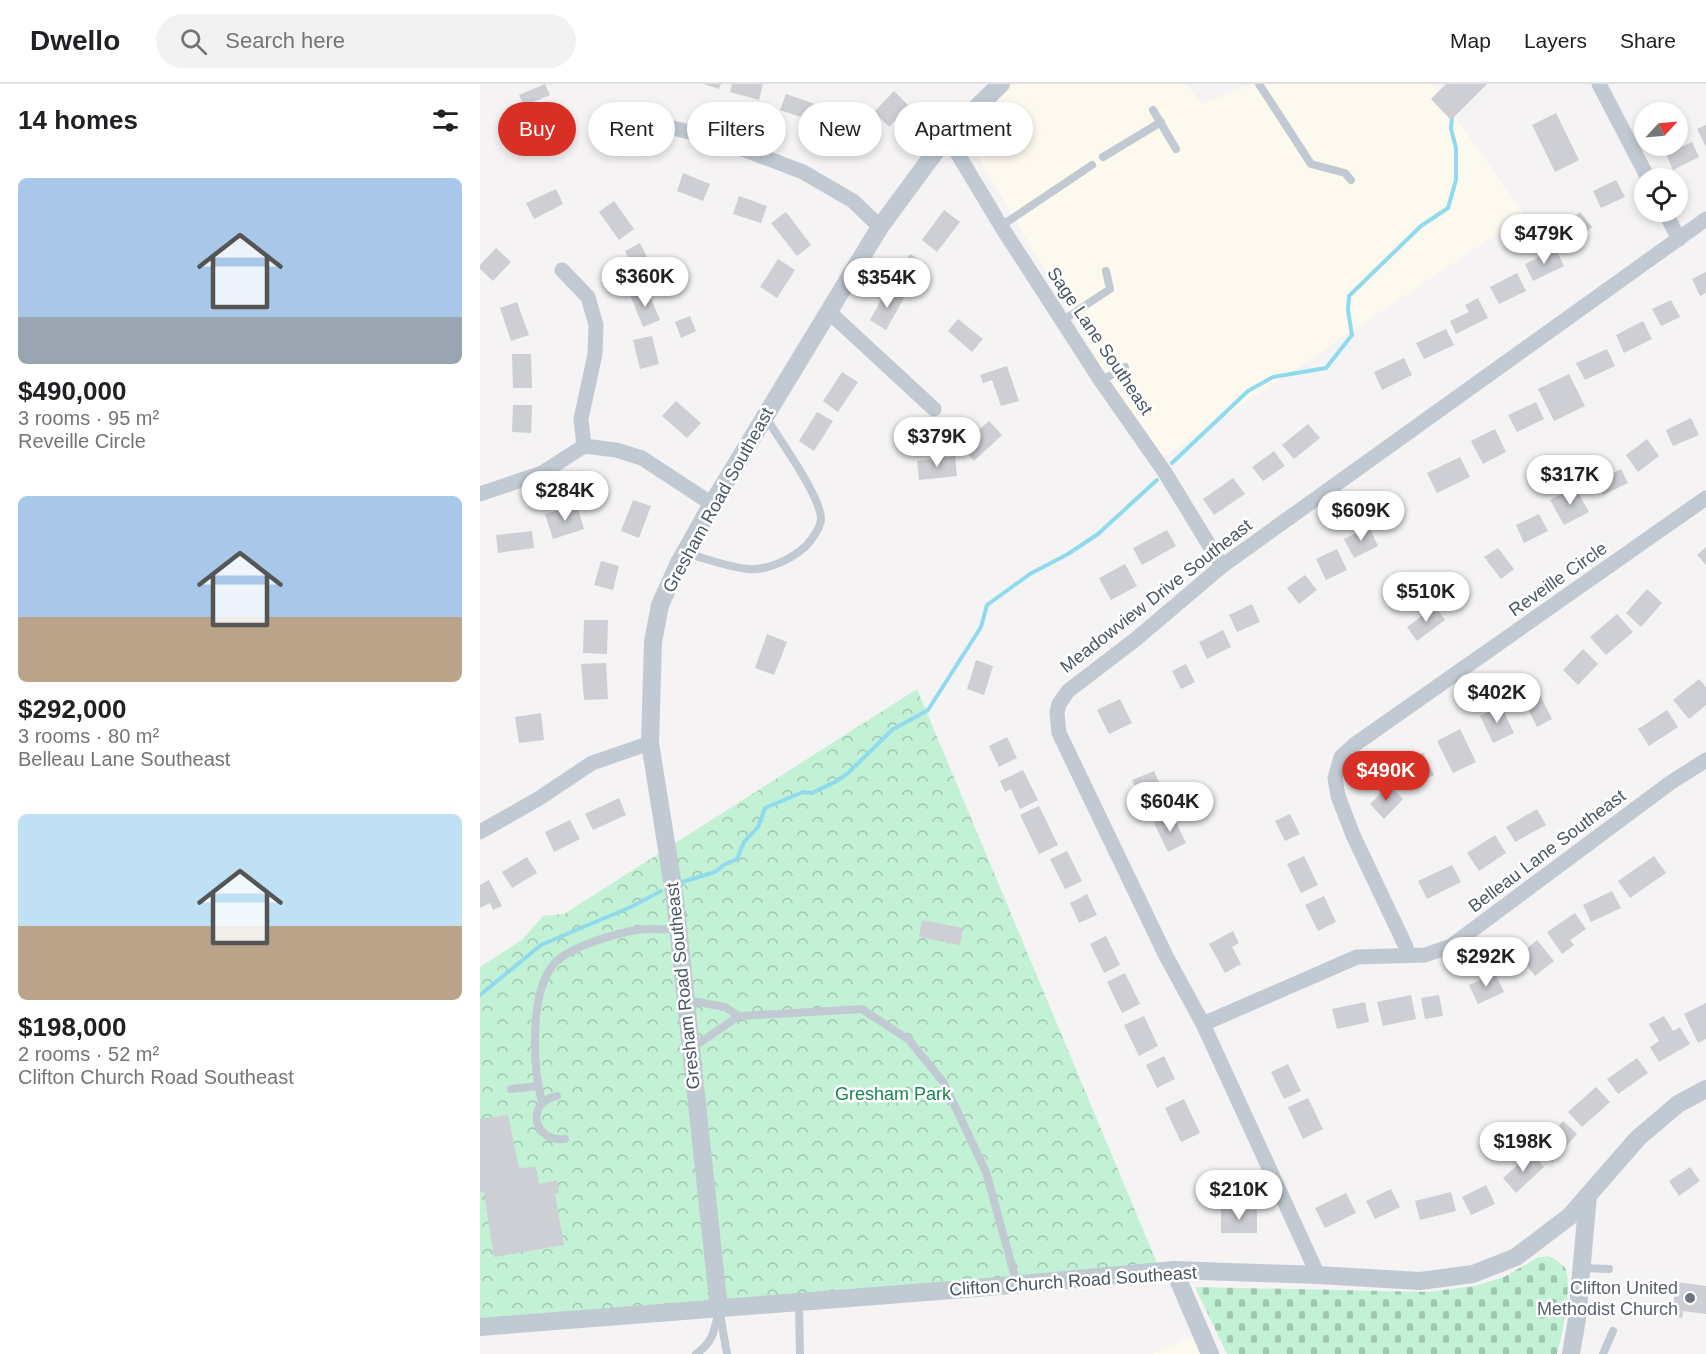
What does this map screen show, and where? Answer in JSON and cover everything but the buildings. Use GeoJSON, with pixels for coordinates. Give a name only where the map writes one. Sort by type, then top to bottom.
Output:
{"type":"FeatureCollection","features":[{"type":"Feature","properties":{"kind":"street","name":"Gresham Road Southeast"},"geometry":{"type":"LineString","coordinates":[[982,102],[1000,84]]}},
{"type":"Feature","properties":{"kind":"street"},"geometry":{"type":"LineString","coordinates":[[1599,84],[1643,168]]}},
{"type":"Feature","properties":{"kind":"street"},"geometry":{"type":"LineString","coordinates":[[675,128],[714,138],[803,172],[853,201],[880,227]]}},
{"type":"Feature","properties":{"kind":"street","name":"Gresham Road Southeast"},"geometry":{"type":"LineString","coordinates":[[719,1309],[678,929],[650,743],[653,642],[660,605],[712,504],[880,227],[932,156]]}},
{"type":"Feature","properties":{"kind":"street","name":"Sage Lane Southeast"},"geometry":{"type":"LineString","coordinates":[[959,156],[1001,226],[1101,381],[1164,471],[1222,566]]}},
{"type":"Feature","properties":{"kind":"street","name":"Meadowview Drive Southeast"},"geometry":{"type":"LineString","coordinates":[[1318,1275],[1203,1024],[1166,956],[1059,733],[1057,713],[1059,704],[1068,691],[1136,639],[1222,566],[1706,219]]}},
{"type":"Feature","properties":{"kind":"street"},"geometry":{"type":"LineString","coordinates":[[1670,222],[1679,239]]}},
{"type":"Feature","properties":{"kind":"street"},"geometry":{"type":"LineString","coordinates":[[562,270],[588,297],[596,325],[595,354],[580,419],[584,446]]}},
{"type":"Feature","properties":{"kind":"street"},"geometry":{"type":"LineString","coordinates":[[828,311],[934,409]]}},
{"type":"Feature","properties":{"kind":"street"},"geometry":{"type":"LineString","coordinates":[[480,494],[542,473],[584,446],[616,450],[642,458],[712,504]]}},
{"type":"Feature","properties":{"kind":"street","name":"Reveille Circle"},"geometry":{"type":"LineString","coordinates":[[1406,954],[1406,947],[1353,835],[1338,796],[1335,778],[1341,757],[1354,745],[1706,498]]}},
{"type":"Feature","properties":{"kind":"street"},"geometry":{"type":"LineString","coordinates":[[480,832],[538,799],[592,763],[650,743]]}},
{"type":"Feature","properties":{"kind":"street","name":"Belleau Lane Southeast"},"geometry":{"type":"LineString","coordinates":[[1203,1024],[1357,957],[1425,955],[1451,946],[1670,783],[1706,760]]}},
{"type":"Feature","properties":{"kind":"street","name":"Clifton Church Road Southeast"},"geometry":{"type":"LineString","coordinates":[[480,1327],[1017,1285],[1174,1270],[1420,1281],[1473,1274],[1516,1257],[1569,1216],[1638,1138],[1678,1104],[1706,1089]]}},
{"type":"Feature","properties":{"kind":"street"},"geometry":{"type":"LineString","coordinates":[[1571,1354],[1588,1195]]}},
{"type":"Feature","properties":{"kind":"street"},"geometry":{"type":"LineString","coordinates":[[1174,1270],[1210,1354]]}},
{"type":"Feature","properties":{"kind":"lane"},"geometry":{"type":"LineString","coordinates":[[1259,84],[1311,165],[1345,173],[1351,180]]}},
{"type":"Feature","properties":{"kind":"lane"},"geometry":{"type":"LineString","coordinates":[[1153,110],[1176,149]]}},
{"type":"Feature","properties":{"kind":"lane"},"geometry":{"type":"LineString","coordinates":[[1103,158],[1161,122]]}},
{"type":"Feature","properties":{"kind":"lane"},"geometry":{"type":"LineString","coordinates":[[1001,226],[1092,165]]}},
{"type":"Feature","properties":{"kind":"lane"},"geometry":{"type":"LineString","coordinates":[[1062,321],[1110,289],[1106,271]]}},
{"type":"Feature","properties":{"kind":"lane"},"geometry":{"type":"LineString","coordinates":[[1101,381],[1125,367]]}},
{"type":"Feature","properties":{"kind":"lane"},"geometry":{"type":"LineString","coordinates":[[685,553],[749,569],[789,559],[814,537],[821,519],[814,498],[794,461],[765,417]]}},
{"type":"Feature","properties":{"kind":"lane"},"geometry":{"type":"LineString","coordinates":[[542,1103],[538,1086],[535,1045],[538,996],[553,965],[579,946],[605,938],[637,930],[678,929]]}},
{"type":"Feature","properties":{"kind":"lane"},"geometry":{"type":"LineString","coordinates":[[685,1000],[725,1007],[739,1016]]}},
{"type":"Feature","properties":{"kind":"lane"},"geometry":{"type":"LineString","coordinates":[[691,1048],[739,1016],[862,1009],[909,1040],[944,1083],[986,1172],[1017,1285]]}},
{"type":"Feature","properties":{"kind":"lane"},"geometry":{"type":"LineString","coordinates":[[511,1089],[538,1086]]}},
{"type":"Feature","properties":{"kind":"lane"},"geometry":{"type":"LineString","coordinates":[[557,1096],[542,1103],[537,1113],[540,1130],[554,1139],[565,1139]]}},
{"type":"Feature","properties":{"kind":"lane"},"geometry":{"type":"LineString","coordinates":[[1582,1268],[1609,1269]]}},
{"type":"Feature","properties":{"kind":"lane"},"geometry":{"type":"LineString","coordinates":[[799,1302],[800,1354]]}},
{"type":"Feature","properties":{"kind":"lane"},"geometry":{"type":"LineString","coordinates":[[696,1354],[708,1346],[713,1337],[719,1309]]}},
{"type":"Feature","properties":{"kind":"lane"},"geometry":{"type":"LineString","coordinates":[[719,1309],[727,1354]]}},
{"type":"Feature","properties":{"kind":"lane"},"geometry":{"type":"LineString","coordinates":[[1603,1354],[1612,1331]]}},
{"type":"Feature","properties":{"kind":"shaded area"},"geometry":{"type":"Polygon","coordinates":[[[1009,84],[1186,84],[1202,104],[1252,84],[1432,84],[1525,215],[1158,461],[977,156],[1033,156],[1033,102],[993,102],[1009,84]]]}},
{"type":"Feature","properties":{"kind":"shaded area"},"geometry":{"type":"Polygon","coordinates":[[[1202,1332],[1213,1354],[1152,1354],[1202,1332]]]}},
{"type":"Feature","properties":{"kind":"green space","name":"Gresham Park"},"geometry":{"type":"Polygon","coordinates":[[[917,689],[1162,1275],[480,1327],[480,967],[522,940],[543,916],[564,914],[917,689]]]}},
{"type":"Feature","properties":{"kind":"green space"},"geometry":{"type":"Polygon","coordinates":[[[1548,1256],[1563,1265],[1568,1278],[1566,1312],[1557,1354],[1227,1354],[1195,1287],[1428,1292],[1474,1286],[1504,1277],[1537,1258],[1548,1256]]]}},
{"type":"Feature","properties":{"kind":"waterway"},"geometry":{"type":"LineString","coordinates":[[1172,463],[1248,391],[1273,377],[1326,368],[1352,335],[1348,310],[1349,296],[1421,226],[1448,208],[1456,180],[1456,148],[1451,129],[1452,117]]}},
{"type":"Feature","properties":{"kind":"waterway"},"geometry":{"type":"LineString","coordinates":[[682,882],[715,872],[737,859],[744,842],[758,827],[765,808],[803,792],[812,793],[835,782],[847,774],[892,730],[928,710],[981,627],[987,605],[1030,574],[1068,554],[1098,534],[1157,480]]}},
{"type":"Feature","properties":{"kind":"waterway"},"geometry":{"type":"LineString","coordinates":[[480,995],[541,945],[633,906],[661,891]]}},
{"type":"Feature","properties":{"kind":"place","name":"Clifton United Methodist Church"},"geometry":{"type":"Point","coordinates":[1690,1298]}}]}
